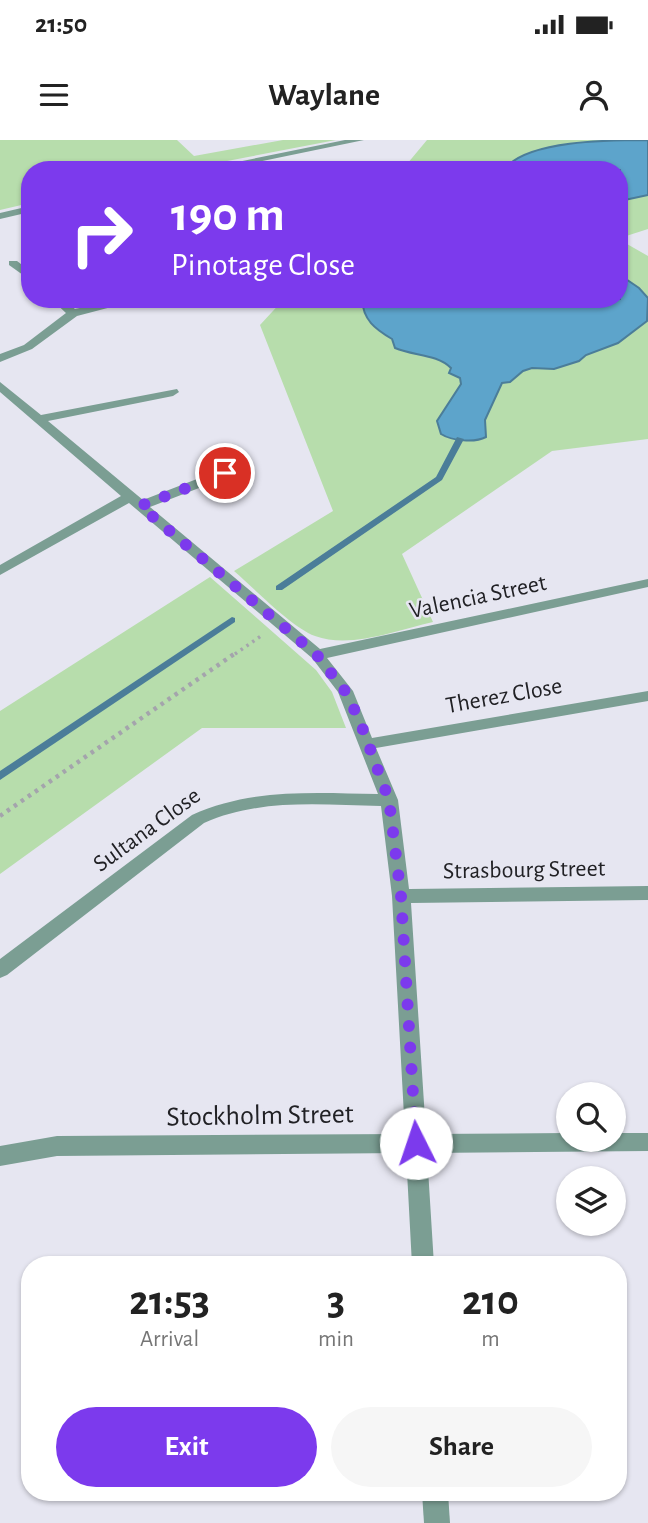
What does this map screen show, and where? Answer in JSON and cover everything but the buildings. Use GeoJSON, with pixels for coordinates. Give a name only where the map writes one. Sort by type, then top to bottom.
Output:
{"type":"FeatureCollection","features":[{"type":"Feature","properties":{"kind":"street"},"geometry":{"type":"LineString","coordinates":[[250,161],[359,140]]}},
{"type":"Feature","properties":{"kind":"street"},"geometry":{"type":"LineString","coordinates":[[0,216],[21,211]]}},
{"type":"Feature","properties":{"kind":"street"},"geometry":{"type":"LineString","coordinates":[[13,263],[21,270]]}},
{"type":"Feature","properties":{"kind":"street"},"geometry":{"type":"LineString","coordinates":[[67,308],[73,313]]}},
{"type":"Feature","properties":{"kind":"street"},"geometry":{"type":"LineString","coordinates":[[0,358],[28,348],[73,313],[96,308]]}},
{"type":"Feature","properties":{"kind":"street"},"geometry":{"type":"LineString","coordinates":[[0,386],[317,655],[345,691],[389,800],[401,896],[422,1256]]}},
{"type":"Feature","properties":{"kind":"street"},"geometry":{"type":"LineString","coordinates":[[38,419],[173,392]]}},
{"type":"Feature","properties":{"kind":"street"},"geometry":{"type":"LineString","coordinates":[[0,570],[134,501],[225,473]]}},
{"type":"Feature","properties":{"kind":"street","name":"Valencia Street"},"geometry":{"type":"LineString","coordinates":[[317,655],[648,583]]}},
{"type":"Feature","properties":{"kind":"street","name":"Therez Close"},"geometry":{"type":"LineString","coordinates":[[368,744],[648,696]]}},
{"type":"Feature","properties":{"kind":"street","name":"Sultana Close"},"geometry":{"type":"LineString","coordinates":[[0,970],[187,828],[218,808],[262,800],[389,800]]}},
{"type":"Feature","properties":{"kind":"street","name":"Strasbourg Street"},"geometry":{"type":"LineString","coordinates":[[401,896],[648,892]]}},
{"type":"Feature","properties":{"kind":"street","name":"Stockholm Street"},"geometry":{"type":"LineString","coordinates":[[0,1156],[57,1146],[648,1142]]}},
{"type":"Feature","properties":{"kind":"street"},"geometry":{"type":"LineString","coordinates":[[436,1501],[437,1523]]}},
{"type":"Feature","properties":{"kind":"path"},"geometry":{"type":"LineString","coordinates":[[0,816],[279,624]]}},
{"type":"Feature","properties":{"kind":"green space"},"geometry":{"type":"Polygon","coordinates":[[[0,140],[177,140],[194,156],[283,140],[336,140],[227,161],[21,161],[21,205],[0,210],[0,140]]]}},
{"type":"Feature","properties":{"kind":"green space"},"geometry":{"type":"Polygon","coordinates":[[[427,140],[648,140],[648,229],[628,235],[628,161],[410,161],[427,140]]]}},
{"type":"Feature","properties":{"kind":"green space"},"geometry":{"type":"Polygon","coordinates":[[[628,245],[648,256],[648,439],[552,451],[402,554],[433,622],[359,639],[315,636],[284,616],[234,571],[333,511],[260,325],[276,308],[628,308],[628,245]]]}},
{"type":"Feature","properties":{"kind":"green space"},"geometry":{"type":"Polygon","coordinates":[[[210,577],[316,670],[332,692],[346,728],[202,728],[0,874],[0,711],[210,577]]]}},
{"type":"Feature","properties":{"kind":"water"},"geometry":{"type":"Polygon","coordinates":[[[648,140],[648,195],[628,199],[628,161],[514,161],[549,147],[648,140]]]}},
{"type":"Feature","properties":{"kind":"water"},"geometry":{"type":"Polygon","coordinates":[[[628,280],[648,298],[647,321],[618,343],[554,369],[532,368],[523,371],[510,382],[502,383],[485,420],[486,437],[476,440],[451,438],[441,434],[437,421],[461,384],[460,378],[449,373],[451,368],[439,360],[395,348],[392,339],[375,327],[364,308],[628,308],[628,280]]]}},
{"type":"Feature","properties":{"kind":"waterway"},"geometry":{"type":"LineString","coordinates":[[279,588],[439,478],[460,439]]}},
{"type":"Feature","properties":{"kind":"waterway"},"geometry":{"type":"LineString","coordinates":[[0,776],[232,620]]}},
{"type":"Feature","properties":{"kind":"route"},"geometry":{"type":"LineString","coordinates":[[225,473],[140,506],[317,655],[337,678],[359,719],[389,800],[401,896],[416,1143]]}}]}
